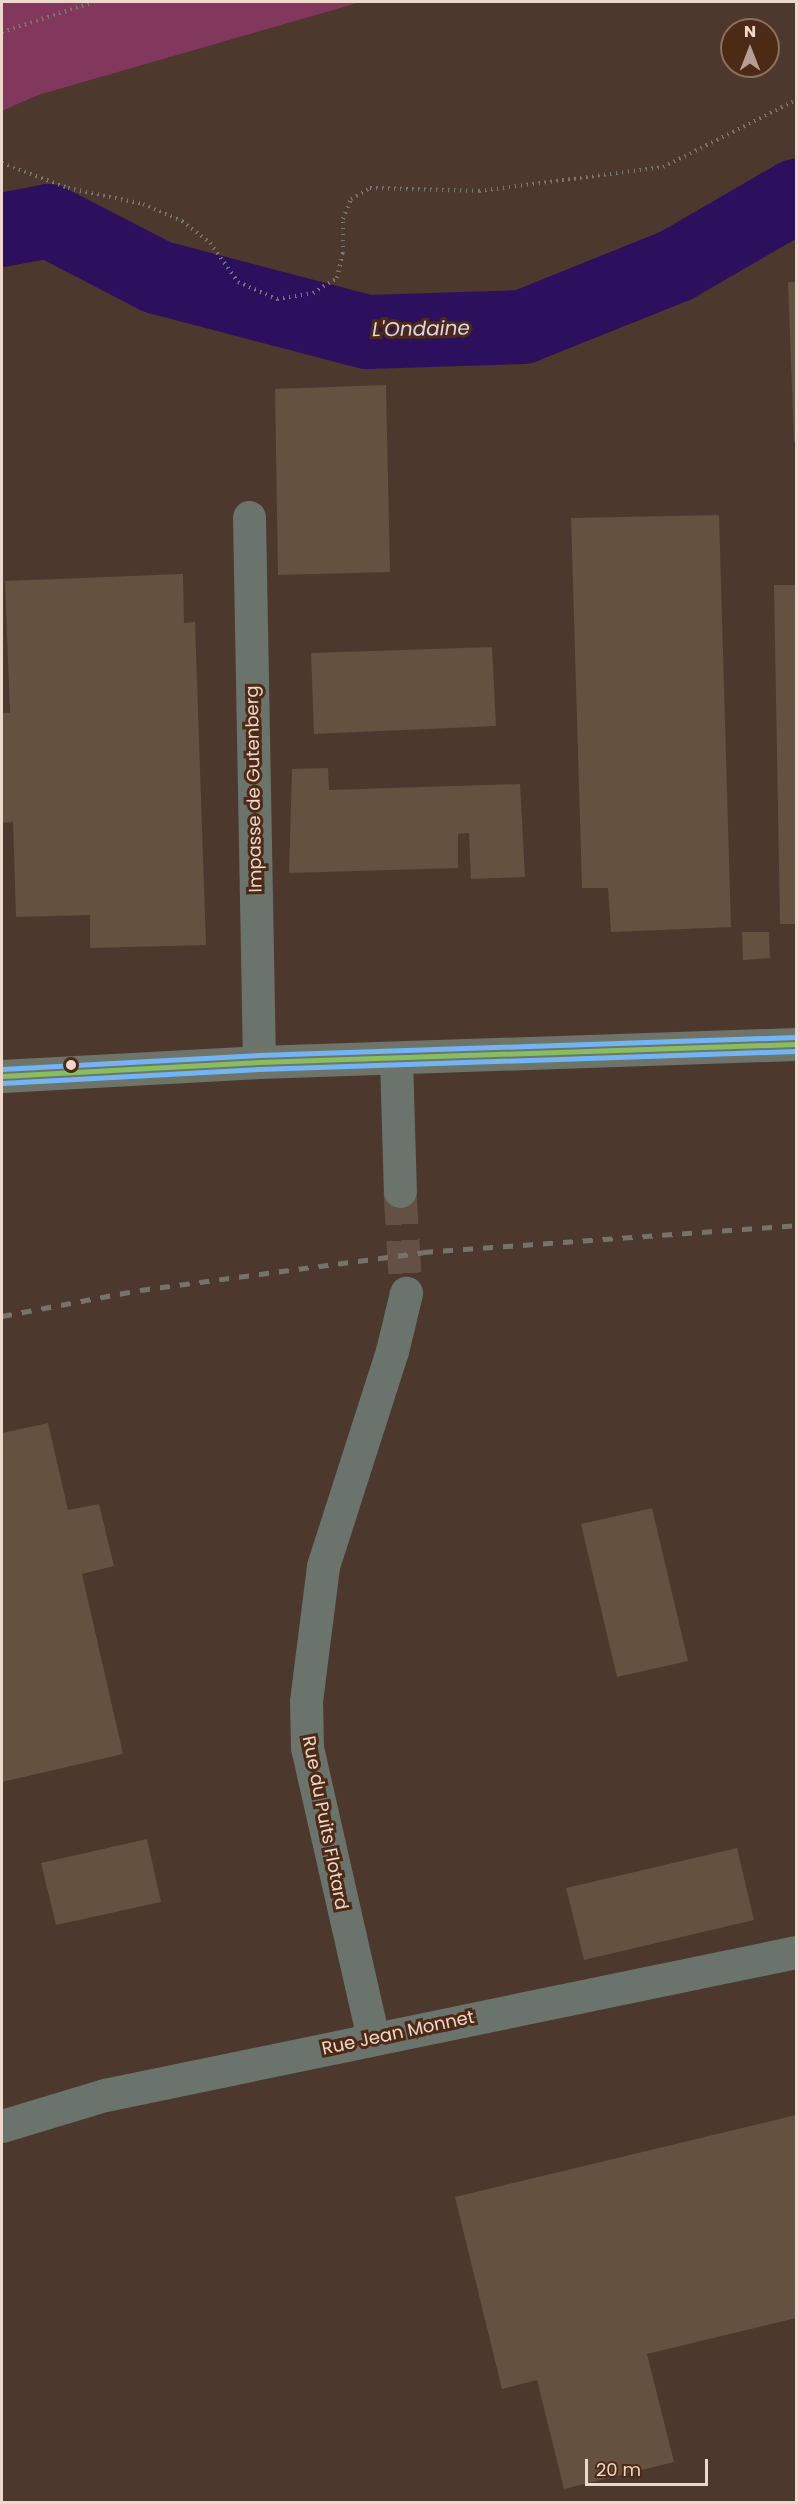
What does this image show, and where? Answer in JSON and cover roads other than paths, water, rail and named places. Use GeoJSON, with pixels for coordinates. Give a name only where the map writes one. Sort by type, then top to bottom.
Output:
{"type":"FeatureCollection","features":[{"type":"Feature","properties":{"kind":"main road"},"geometry":{"type":"LineString","coordinates":[[2,1076],[259,1062],[796,1044]]}},
{"type":"Feature","properties":{"kind":"street","name":"Impasse de Gutenberg"},"geometry":{"type":"LineString","coordinates":[[249,517],[259,1062]]}},
{"type":"Feature","properties":{"kind":"street"},"geometry":{"type":"LineString","coordinates":[[396,1059],[400,1191]]}},
{"type":"Feature","properties":{"kind":"street","name":"Rue du Puits Flotard"},"geometry":{"type":"LineString","coordinates":[[373,2038],[307,1748],[306,1701],[323,1566],[392,1351],[405,1293]]}},
{"type":"Feature","properties":{"kind":"street","name":"Rue Jean Monnet"},"geometry":{"type":"LineString","coordinates":[[2,2126],[105,2095],[796,1952]]}},
{"type":"Feature","properties":{"kind":"waterway","name":"L'Ondaine"},"geometry":{"type":"LineString","coordinates":[[2,230],[49,221],[157,277],[367,332],[523,327],[677,265],[796,196]]}},
{"type":"Feature","properties":{"kind":"tunnel"},"geometry":{"type":"LineString","coordinates":[[400,1191],[406,1293]]}},
{"type":"Feature","properties":{"kind":"railway"},"geometry":{"type":"LineString","coordinates":[[2,1316],[140,1290],[423,1252],[796,1225]]}}]}
